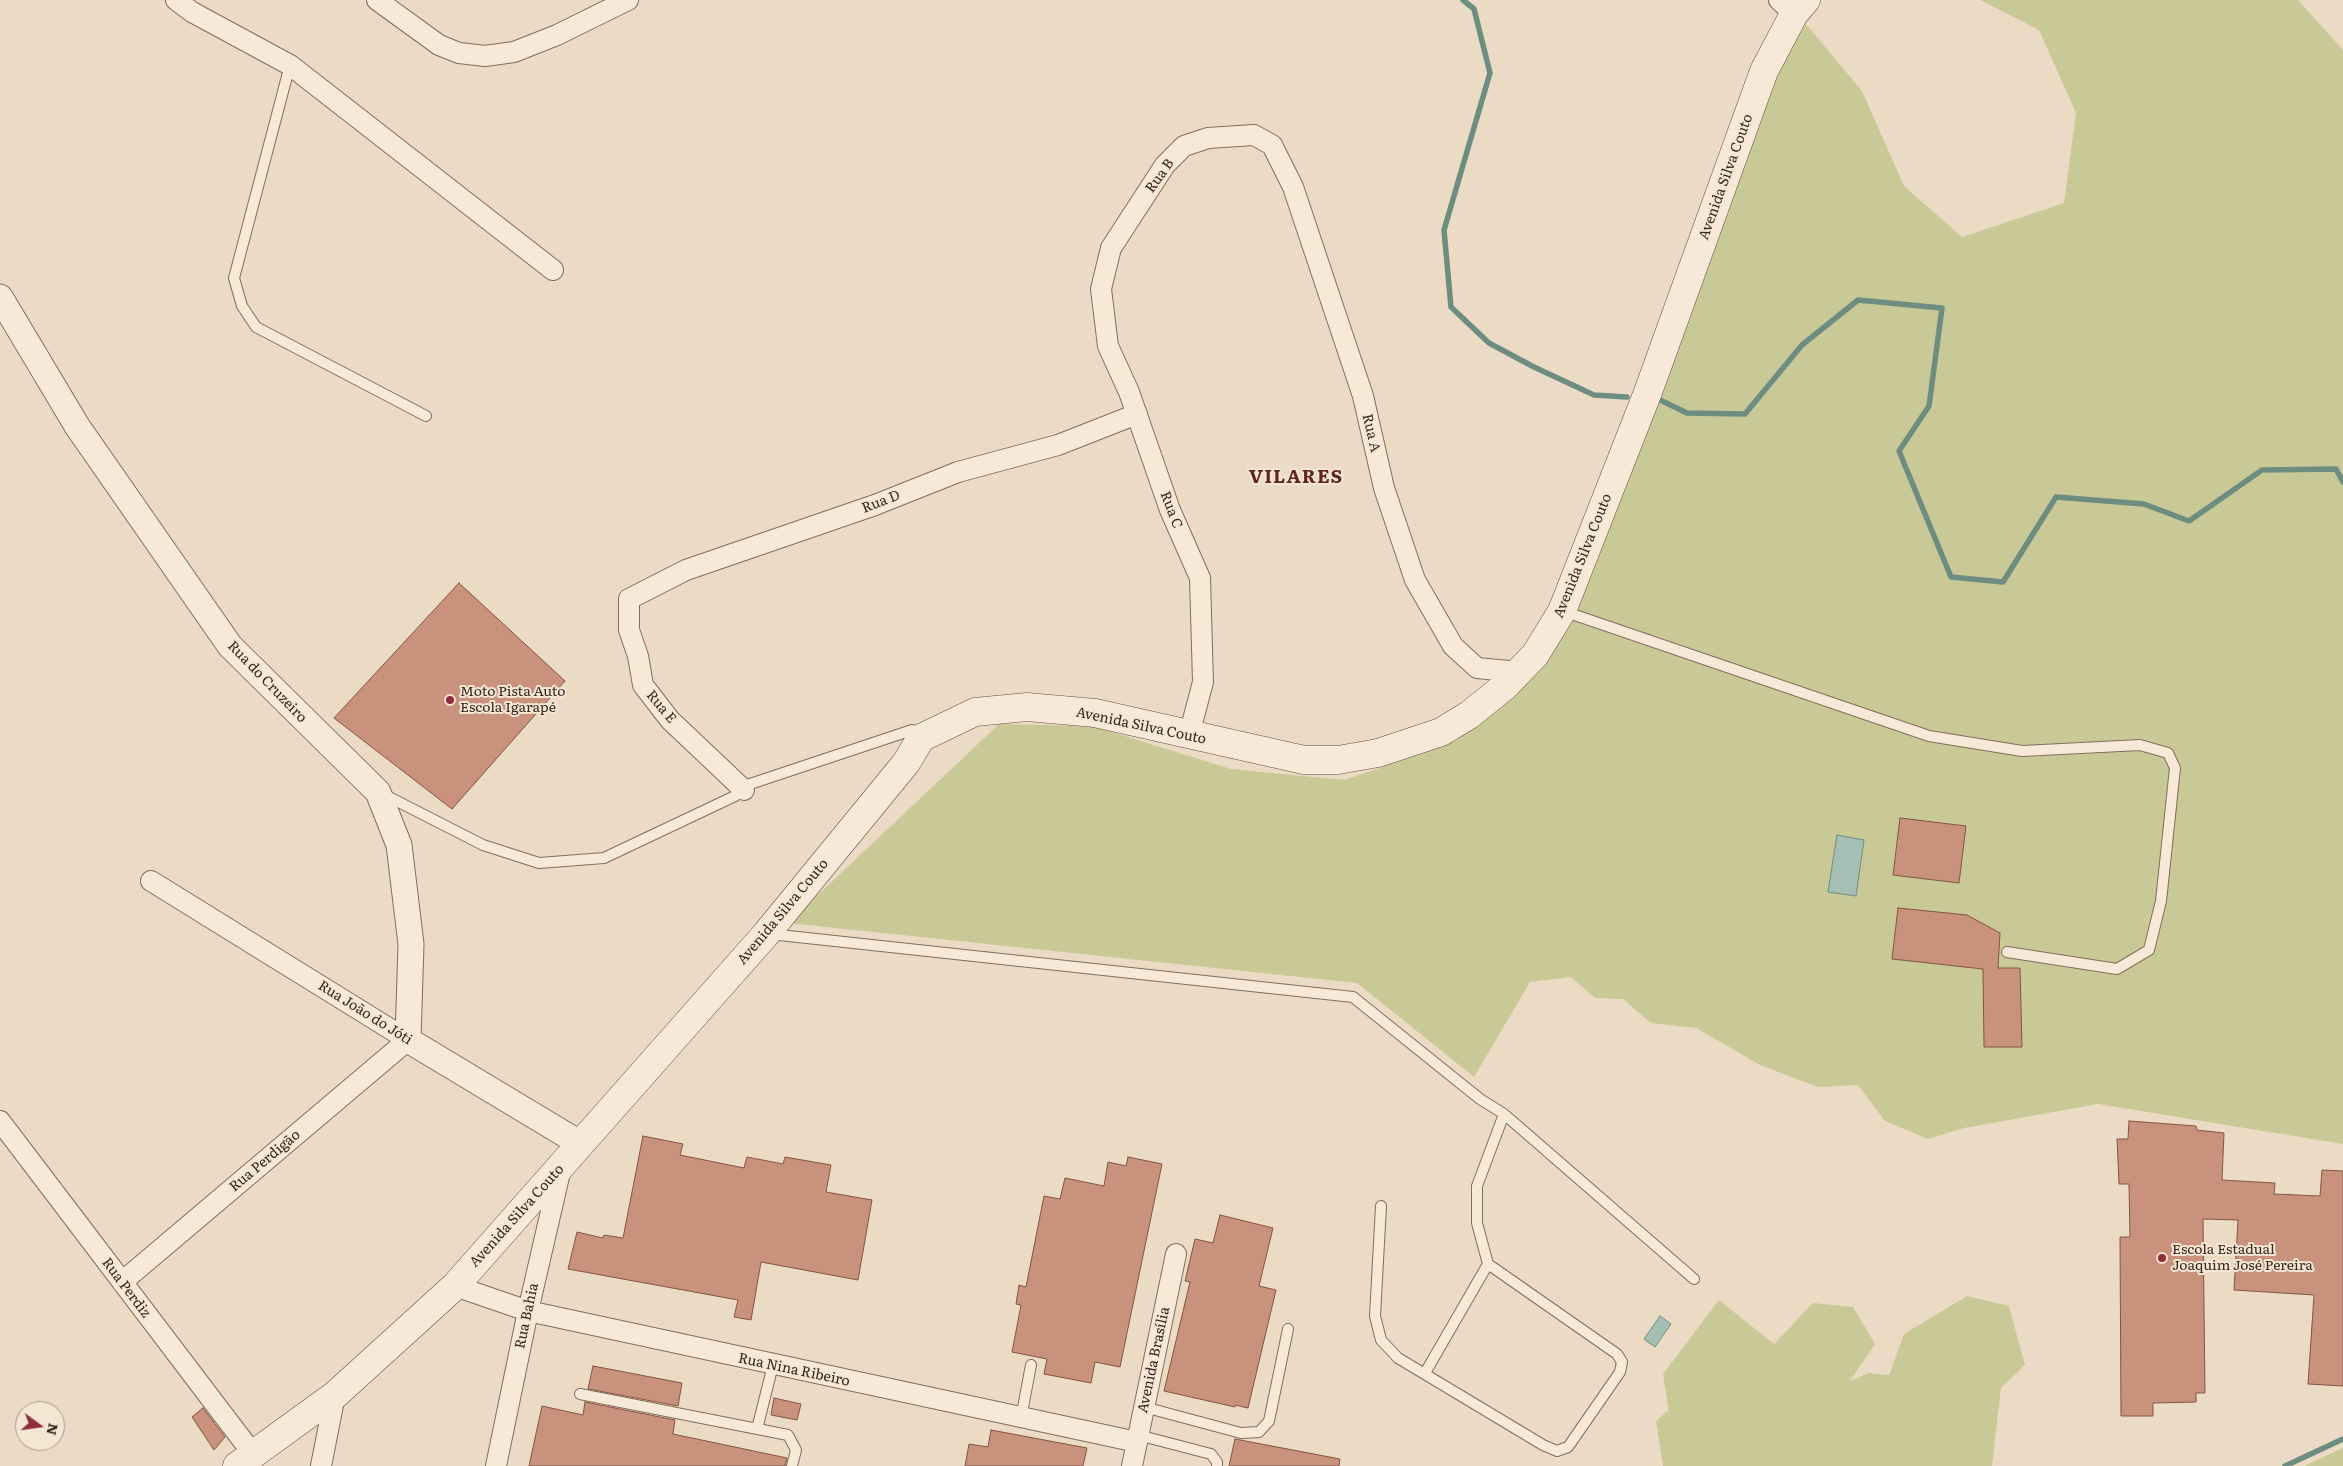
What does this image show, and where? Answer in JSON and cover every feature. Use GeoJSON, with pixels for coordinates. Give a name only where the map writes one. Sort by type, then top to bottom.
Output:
{"type":"FeatureCollection","features":[{"type":"Feature","properties":{"kind":"main road","name":"Avenida Silva Couto"},"geometry":{"type":"LineString","coordinates":[[245,1460],[335,1395],[455,1286],[766,934],[906,763],[921,738],[975,712],[1027,706],[1095,713],[1304,760],[1338,760],[1378,753],[1441,732],[1469,715],[1505,686],[1535,656],[1562,611],[1648,392],[1764,71],[1793,5]]}},
{"type":"Feature","properties":{"kind":"street"},"geometry":{"type":"LineString","coordinates":[[176,0],[192,12],[290,66],[553,270]]}},
{"type":"Feature","properties":{"kind":"street"},"geometry":{"type":"LineString","coordinates":[[377,0],[439,45],[459,53],[485,56],[514,52],[557,35],[628,0]]}},
{"type":"Feature","properties":{"kind":"street","name":"Rua B"},"geometry":{"type":"LineString","coordinates":[[1101,289],[1111,248],[1165,165],[1184,146],[1208,138],[1254,135],[1272,145]]}},
{"type":"Feature","properties":{"kind":"street","name":"Rua A"},"geometry":{"type":"LineString","coordinates":[[1272,145],[1293,186],[1363,396],[1384,488],[1415,580],[1453,646],[1477,668],[1518,672]]}},
{"type":"Feature","properties":{"kind":"street","name":"Rua C"},"geometry":{"type":"LineString","coordinates":[[1101,289],[1108,346],[1137,414],[1170,510],[1200,578],[1203,682],[1189,735]]}},
{"type":"Feature","properties":{"kind":"street","name":"Rua do Cruzeiro"},"geometry":{"type":"LineString","coordinates":[[0,297],[78,426],[230,646],[378,792],[399,845],[411,944],[408,1040]]}},
{"type":"Feature","properties":{"kind":"street","name":"Rua D"},"geometry":{"type":"LineString","coordinates":[[629,600],[686,570],[875,505],[958,472],[1058,445],[1137,414]]}},
{"type":"Feature","properties":{"kind":"street","name":"Rua E"},"geometry":{"type":"LineString","coordinates":[[629,600],[629,630],[638,656],[643,685],[670,720],[744,790]]}},
{"type":"Feature","properties":{"kind":"street","name":"Rua João do Jóti"},"geometry":{"type":"LineString","coordinates":[[151,881],[408,1040],[581,1144]]}},
{"type":"Feature","properties":{"kind":"street","name":"Rua Perdigão"},"geometry":{"type":"LineString","coordinates":[[122,1282],[408,1040]]}},
{"type":"Feature","properties":{"kind":"street","name":"Rua Perdiz"},"geometry":{"type":"LineString","coordinates":[[0,1121],[122,1282],[245,1460]]}},
{"type":"Feature","properties":{"kind":"street","name":"Rua Bahia"},"geometry":{"type":"LineString","coordinates":[[496,1466],[528,1311],[561,1166]]}},
{"type":"Feature","properties":{"kind":"street","name":"Avenida Brasília"},"geometry":{"type":"LineString","coordinates":[[1132,1466],[1176,1254]]}},
{"type":"Feature","properties":{"kind":"street","name":"Rua Nina Ribeiro"},"geometry":{"type":"LineString","coordinates":[[455,1286],[528,1311],[1021,1418],[1137,1439]]}},
{"type":"Feature","properties":{"kind":"street"},"geometry":{"type":"LineString","coordinates":[[320,1466],[335,1395]]}},
{"type":"Feature","properties":{"kind":"lane"},"geometry":{"type":"LineString","coordinates":[[290,66],[234,278],[242,306],[256,327],[426,416]]}},
{"type":"Feature","properties":{"kind":"lane"},"geometry":{"type":"LineString","coordinates":[[1562,611],[1929,736],[2022,751],[2140,745],[2168,752],[2176,768],[2161,901],[2149,950],[2117,969],[2007,952]]}},
{"type":"Feature","properties":{"kind":"lane"},"geometry":{"type":"LineString","coordinates":[[378,792],[483,845],[539,863],[604,858],[735,796],[750,784],[912,730],[921,738]]}},
{"type":"Feature","properties":{"kind":"lane"},"geometry":{"type":"LineString","coordinates":[[766,934],[1353,997],[1480,1098],[1504,1114],[1694,1279]]}},
{"type":"Feature","properties":{"kind":"lane"},"geometry":{"type":"LineString","coordinates":[[1381,1206],[1375,1316],[1381,1340],[1398,1358],[1543,1445],[1558,1451],[1568,1447],[1620,1372],[1622,1362],[1617,1354],[1488,1264],[1477,1222],[1476,1186],[1504,1114]]}},
{"type":"Feature","properties":{"kind":"lane"},"geometry":{"type":"LineString","coordinates":[[1424,1373],[1488,1264]]}},
{"type":"Feature","properties":{"kind":"lane"},"geometry":{"type":"LineString","coordinates":[[1144,1407],[1241,1433],[1259,1432],[1269,1421],[1288,1329]]}},
{"type":"Feature","properties":{"kind":"lane"},"geometry":{"type":"LineString","coordinates":[[757,1429],[773,1365]]}},
{"type":"Feature","properties":{"kind":"lane"},"geometry":{"type":"LineString","coordinates":[[1021,1418],[1031,1365]]}},
{"type":"Feature","properties":{"kind":"lane"},"geometry":{"type":"LineString","coordinates":[[580,1394],[788,1435],[796,1450],[792,1466]]}},
{"type":"Feature","properties":{"kind":"lane"},"geometry":{"type":"LineString","coordinates":[[1137,1439],[1211,1454],[1218,1462],[1217,1466]]}},
{"type":"Feature","properties":{"kind":"green space"},"geometry":{"type":"Polygon","coordinates":[[[1980,0],[2298,0],[2343,50],[2343,1144],[2098,1104],[1964,1128],[1928,1139],[1885,1121],[1858,1085],[1818,1087],[1760,1065],[1696,1028],[1651,1023],[1623,999],[1595,998],[1571,977],[1530,982],[1474,1077],[1357,983],[788,923],[999,724],[1093,726],[1231,769],[1345,780],[1456,741],[1514,695],[1773,76],[1806,24],[1862,91],[1904,186],[1962,237],[2064,203],[2076,113],[2039,30],[1980,0]]]}},
{"type":"Feature","properties":{"kind":"green space"},"geometry":{"type":"Polygon","coordinates":[[[1967,1296],[2009,1306],[2025,1365],[2001,1388],[1992,1466],[1663,1466],[1656,1421],[1667,1411],[1669,1413],[1663,1374],[1719,1300],[1774,1344],[1813,1303],[1853,1307],[1875,1344],[1850,1381],[1869,1373],[1889,1375],[1904,1334],[1967,1296]]]}},
{"type":"Feature","properties":{"kind":"green space"},"geometry":{"type":"Polygon","coordinates":[[[2343,1448],[2343,1466],[2304,1466],[2343,1448]]]}},
{"type":"Feature","properties":{"kind":"shaded area"},"geometry":{"type":"Polygon","coordinates":[[[1837,835],[1864,840],[1856,896],[1828,892],[1837,835]]]}},
{"type":"Feature","properties":{"kind":"shaded area"},"geometry":{"type":"Polygon","coordinates":[[[1660,1316],[1671,1324],[1655,1347],[1644,1339],[1660,1316]]]}},
{"type":"Feature","properties":{"kind":"building","name":"Moto Pista Auto Escola Igarapé"},"geometry":{"type":"Polygon","coordinates":[[[459,583],[565,681],[452,809],[334,718],[459,583]]]}},
{"type":"Feature","properties":{"kind":"building"},"geometry":{"type":"Polygon","coordinates":[[[1900,818],[1966,826],[1959,883],[1893,875],[1900,818]]]}},
{"type":"Feature","properties":{"kind":"building"},"geometry":{"type":"Polygon","coordinates":[[[1898,908],[1967,915],[2000,933],[1998,968],[2020,968],[2022,1047],[1984,1047],[1983,969],[1892,959],[1898,908]]]}},
{"type":"Feature","properties":{"kind":"building"},"geometry":{"type":"Polygon","coordinates":[[[2129,1121],[2196,1126],[2197,1130],[2224,1133],[2222,1180],[2275,1183],[2274,1194],[2320,1196],[2322,1170],[2343,1171],[2343,1386],[2308,1384],[2314,1295],[2234,1290],[2238,1220],[2203,1219],[2205,1393],[2196,1393],[2196,1402],[2153,1403],[2153,1416],[2121,1416],[2120,1237],[2130,1237],[2129,1184],[2119,1184],[2117,1139],[2128,1139],[2129,1121]]]}},
{"type":"Feature","properties":{"kind":"building"},"geometry":{"type":"Polygon","coordinates":[[[643,1136],[683,1144],[680,1155],[744,1168],[747,1157],[783,1164],[785,1157],[831,1165],[826,1192],[872,1200],[858,1280],[761,1262],[751,1320],[734,1317],[738,1300],[568,1269],[577,1232],[603,1238],[604,1235],[623,1238],[643,1136]]]}},
{"type":"Feature","properties":{"kind":"building"},"geometry":{"type":"Polygon","coordinates":[[[1128,1157],[1162,1164],[1120,1367],[1095,1362],[1091,1383],[1044,1374],[1047,1359],[1012,1352],[1021,1305],[1016,1304],[1019,1285],[1026,1287],[1044,1196],[1060,1199],[1065,1178],[1104,1186],[1108,1162],[1126,1166],[1128,1157]]]}},
{"type":"Feature","properties":{"kind":"building"},"geometry":{"type":"Polygon","coordinates":[[[1220,1215],[1273,1228],[1259,1286],[1276,1290],[1248,1408],[1235,1405],[1235,1407],[1164,1391],[1190,1282],[1185,1281],[1195,1239],[1213,1243],[1220,1215]]]}},
{"type":"Feature","properties":{"kind":"building"},"geometry":{"type":"Polygon","coordinates":[[[593,1366],[682,1383],[678,1406],[588,1389],[593,1366]]]}},
{"type":"Feature","properties":{"kind":"building"},"geometry":{"type":"Polygon","coordinates":[[[774,1398],[801,1404],[797,1420],[771,1415],[774,1398]]]}},
{"type":"Feature","properties":{"kind":"building"},"geometry":{"type":"Polygon","coordinates":[[[585,1402],[675,1420],[673,1434],[787,1458],[785,1466],[529,1466],[542,1406],[583,1415],[585,1402]]]}},
{"type":"Feature","properties":{"kind":"building"},"geometry":{"type":"Polygon","coordinates":[[[203,1408],[225,1437],[214,1450],[192,1417],[203,1408]]]}},
{"type":"Feature","properties":{"kind":"building"},"geometry":{"type":"Polygon","coordinates":[[[991,1430],[1087,1448],[1083,1466],[965,1466],[969,1444],[988,1447],[991,1430]]]}},
{"type":"Feature","properties":{"kind":"building"},"geometry":{"type":"Polygon","coordinates":[[[1235,1439],[1340,1459],[1339,1466],[1229,1466],[1235,1439]]]}},
{"type":"Feature","properties":{"kind":"waterway"},"geometry":{"type":"LineString","coordinates":[[1463,0],[1474,9],[1490,73],[1444,230],[1451,307],[1489,343],[1534,367],[1594,395],[1627,397]]}},
{"type":"Feature","properties":{"kind":"waterway"},"geometry":{"type":"LineString","coordinates":[[1656,398],[1687,413],[1745,414],[1802,345],[1858,300],[1942,308],[1929,406],[1899,451],[1951,577],[2003,582],[2056,497],[2144,504],[2189,521],[2262,470],[2336,469],[2343,482]]}},
{"type":"Feature","properties":{"kind":"waterway"},"geometry":{"type":"LineString","coordinates":[[2285,1466],[2343,1439]]}},
{"type":"Feature","properties":{"kind":"place","name":"Moto Pista Auto Escola Igarapé"},"geometry":{"type":"Point","coordinates":[450,700]}},
{"type":"Feature","properties":{"kind":"place","name":"Escola Estadual Joaquim José Pereira"},"geometry":{"type":"Point","coordinates":[2162,1258]}},
{"type":"Feature","properties":{"kind":"district","name":"VILARES"},"geometry":{"type":"Point","coordinates":[1296,477]}}]}
